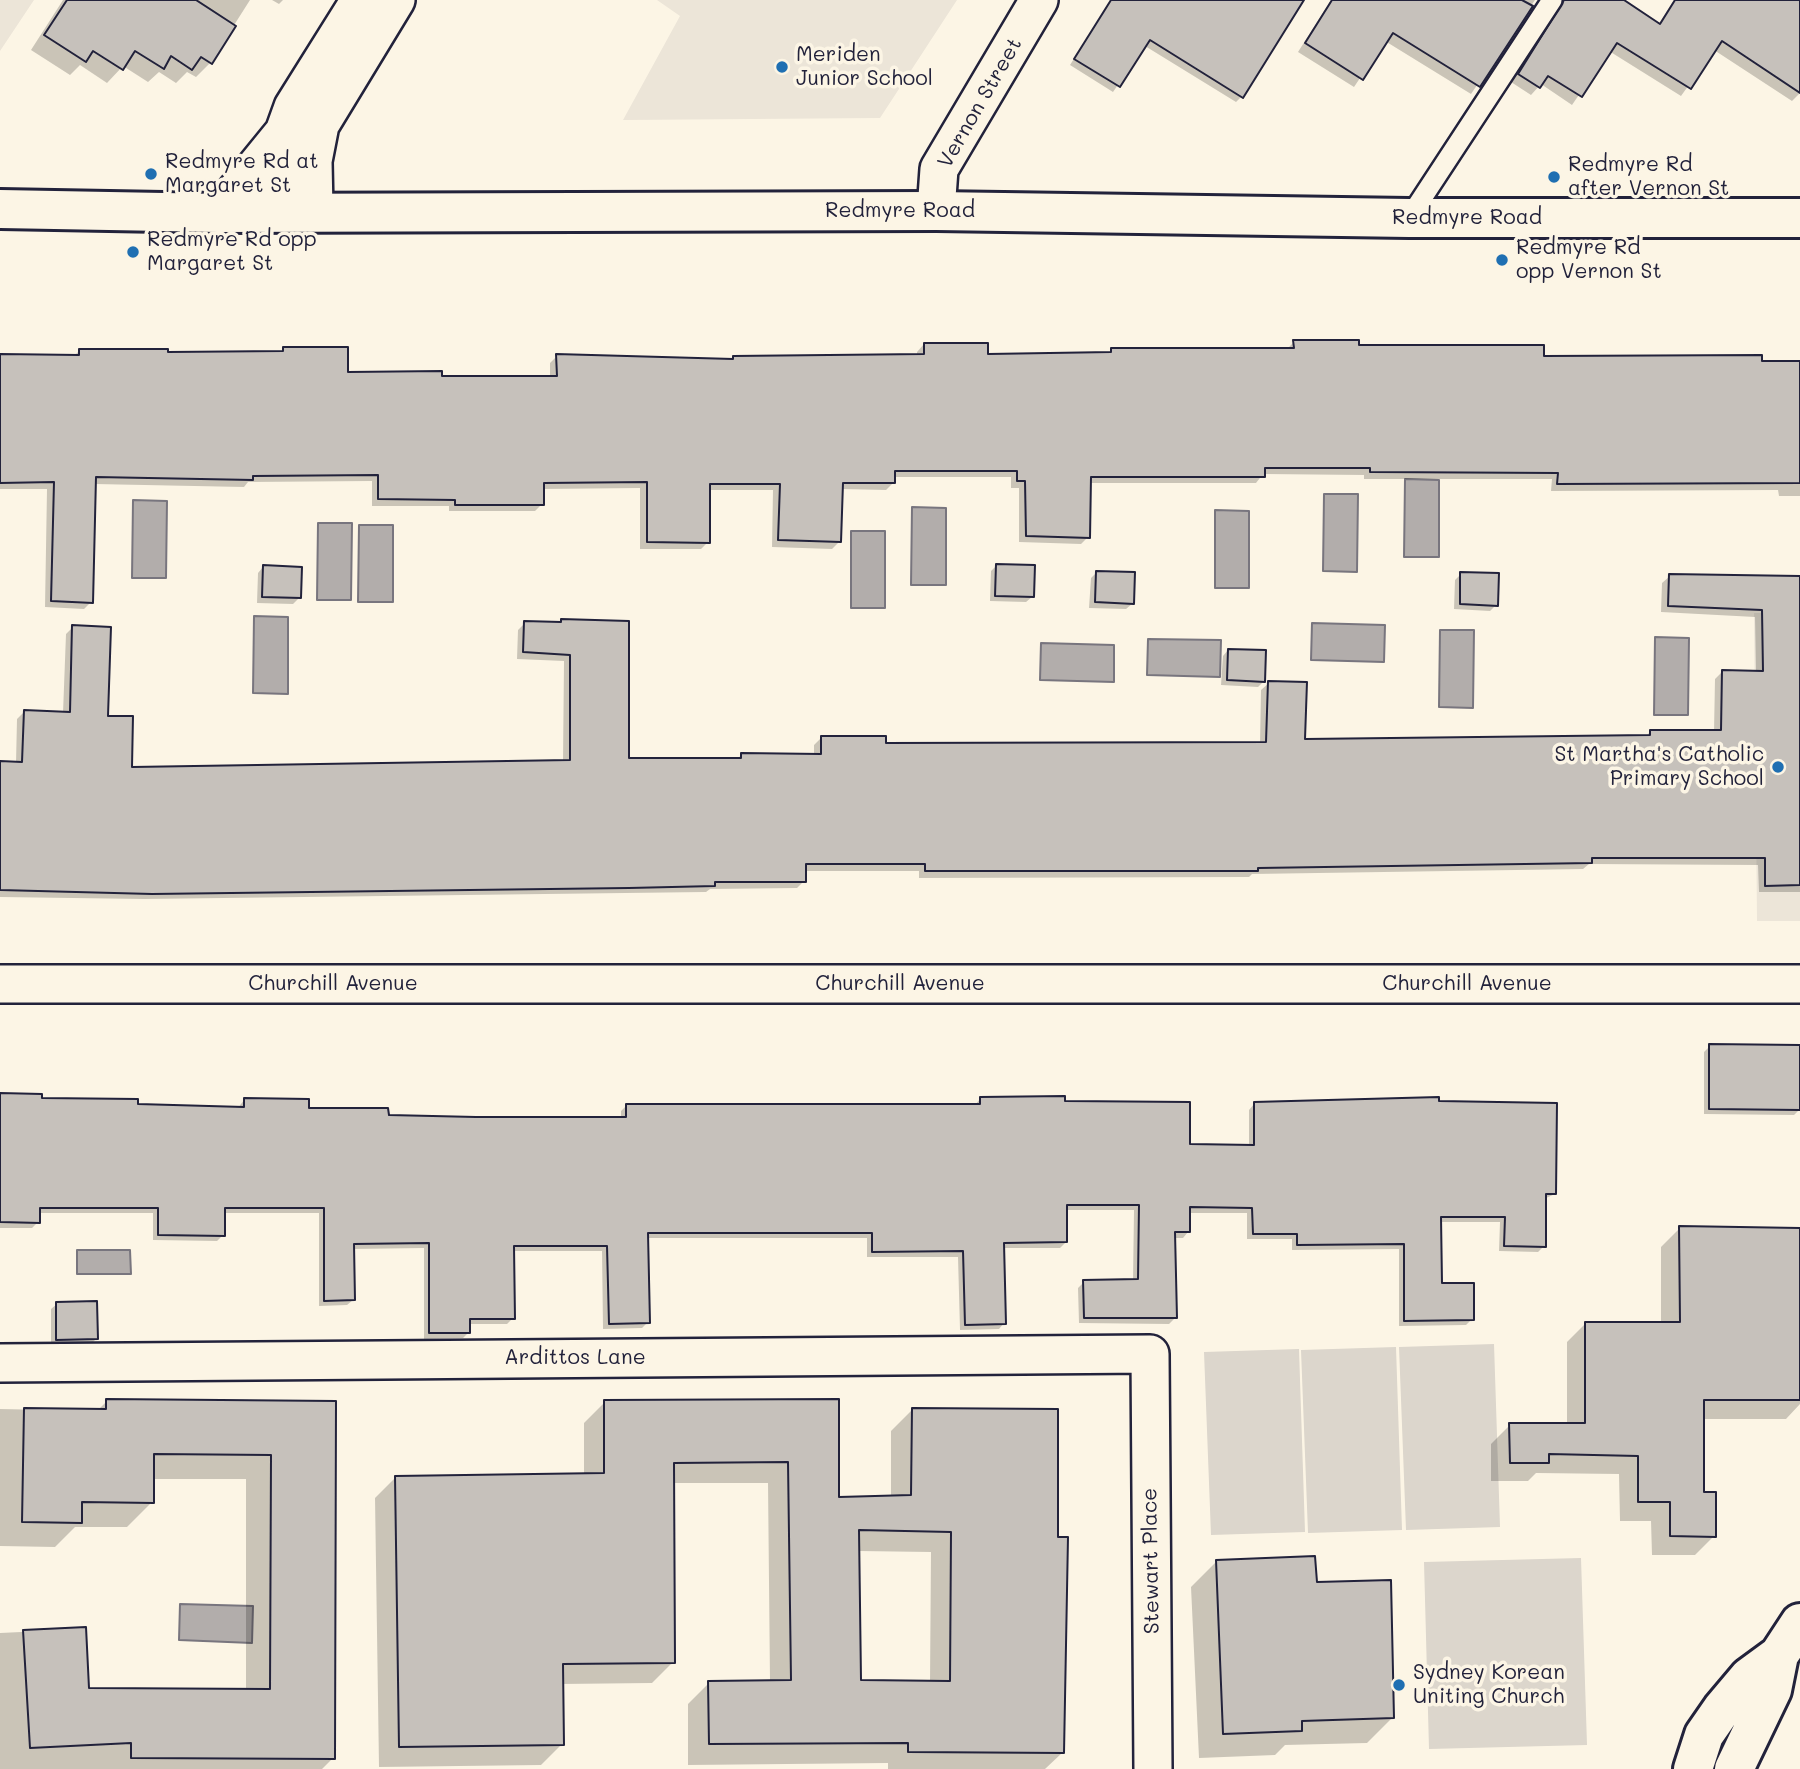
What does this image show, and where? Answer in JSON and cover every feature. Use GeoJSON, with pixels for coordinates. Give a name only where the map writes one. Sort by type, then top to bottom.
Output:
{"type":"FeatureCollection","features":[{"type":"Feature","properties":{"kind":"main road","name":"Redmyre Road"},"geometry":{"type":"LineString","coordinates":[[0,209],[218,213],[936,211],[1409,218],[1800,218]]}},
{"type":"Feature","properties":{"kind":"main road"},"geometry":{"type":"LineString","coordinates":[[1693,1769],[1704,1735],[1722,1709],[1749,1677],[1779,1655],[1800,1623]]}},
{"type":"Feature","properties":{"kind":"main road"},"geometry":{"type":"LineString","coordinates":[[1734,1769],[1772,1690],[1779,1655]]}},
{"type":"Feature","properties":{"kind":"street"},"geometry":{"type":"LineString","coordinates":[[218,213],[284,132],[293,107],[360,0]]}},
{"type":"Feature","properties":{"kind":"street"},"geometry":{"type":"LineString","coordinates":[[295,212],[313,161],[320,125],[396,0]]}},
{"type":"Feature","properties":{"kind":"street","name":"Vernon Street"},"geometry":{"type":"LineString","coordinates":[[936,211],[939,169],[1039,0]]}},
{"type":"Feature","properties":{"kind":"street"},"geometry":{"type":"LineString","coordinates":[[284,132],[295,212]]}},
{"type":"Feature","properties":{"kind":"street","name":"Churchill Avenue"},"geometry":{"type":"LineString","coordinates":[[0,984],[1800,984]]}},
{"type":"Feature","properties":{"kind":"street","name":"Ardittos Lane"},"geometry":{"type":"LineString","coordinates":[[0,1363],[1150,1354]]}},
{"type":"Feature","properties":{"kind":"street","name":"Stewart Place"},"geometry":{"type":"LineString","coordinates":[[1150,1354],[1153,1769]]}},
{"type":"Feature","properties":{"kind":"lane"},"geometry":{"type":"LineString","coordinates":[[1409,218],[1552,0]]}},
{"type":"Feature","properties":{"kind":"shaded area"},"geometry":{"type":"Polygon","coordinates":[[[0,0],[34,0],[0,51],[0,0]]]}},
{"type":"Feature","properties":{"kind":"shaded area","name":"Meriden Junior School"},"geometry":{"type":"Polygon","coordinates":[[[657,0],[957,0],[880,118],[623,120],[680,16],[657,0]]]}},
{"type":"Feature","properties":{"kind":"shaded area"},"geometry":{"type":"Polygon","coordinates":[[[1405,479],[1439,480],[1439,557],[1404,557],[1405,479]]]}},
{"type":"Feature","properties":{"kind":"shaded area"},"geometry":{"type":"Polygon","coordinates":[[[1324,494],[1358,494],[1357,572],[1323,571],[1324,494]]]}},
{"type":"Feature","properties":{"kind":"shaded area"},"geometry":{"type":"Polygon","coordinates":[[[133,500],[167,501],[166,578],[132,578],[133,500]]]}},
{"type":"Feature","properties":{"kind":"shaded area"},"geometry":{"type":"Polygon","coordinates":[[[912,507],[946,508],[946,585],[911,585],[912,507]]]}},
{"type":"Feature","properties":{"kind":"shaded area"},"geometry":{"type":"Polygon","coordinates":[[[1215,510],[1249,511],[1249,588],[1215,588],[1215,510]]]}},
{"type":"Feature","properties":{"kind":"shaded area"},"geometry":{"type":"Polygon","coordinates":[[[318,523],[352,523],[351,600],[317,600],[318,523]]]}},
{"type":"Feature","properties":{"kind":"shaded area"},"geometry":{"type":"Polygon","coordinates":[[[359,525],[393,525],[393,602],[358,602],[359,525]]]}},
{"type":"Feature","properties":{"kind":"shaded area"},"geometry":{"type":"Polygon","coordinates":[[[851,531],[885,531],[885,608],[851,608],[851,531]]]}},
{"type":"Feature","properties":{"kind":"shaded area","name":"St Martha's Catholic Primary School"},"geometry":{"type":"Polygon","coordinates":[[[1754,613],[1800,613],[1800,921],[1757,921],[1754,613]]]}},
{"type":"Feature","properties":{"kind":"shaded area"},"geometry":{"type":"Polygon","coordinates":[[[254,616],[288,617],[288,694],[253,693],[254,616]]]}},
{"type":"Feature","properties":{"kind":"shaded area"},"geometry":{"type":"Polygon","coordinates":[[[1312,623],[1385,625],[1384,662],[1311,660],[1312,623]]]}},
{"type":"Feature","properties":{"kind":"shaded area"},"geometry":{"type":"Polygon","coordinates":[[[1440,630],[1474,630],[1473,708],[1439,707],[1440,630]]]}},
{"type":"Feature","properties":{"kind":"shaded area"},"geometry":{"type":"Polygon","coordinates":[[[1655,637],[1689,638],[1688,715],[1654,715],[1655,637]]]}},
{"type":"Feature","properties":{"kind":"shaded area"},"geometry":{"type":"Polygon","coordinates":[[[1148,639],[1221,640],[1220,677],[1147,675],[1148,639]]]}},
{"type":"Feature","properties":{"kind":"shaded area"},"geometry":{"type":"Polygon","coordinates":[[[1041,643],[1114,645],[1114,682],[1040,680],[1041,643]]]}},
{"type":"Feature","properties":{"kind":"shaded area"},"geometry":{"type":"Polygon","coordinates":[[[77,1250],[130,1250],[131,1274],[77,1274],[77,1250]]]}},
{"type":"Feature","properties":{"kind":"shaded area"},"geometry":{"type":"Polygon","coordinates":[[[1494,1344],[1500,1527],[1406,1530],[1399,1347],[1494,1344]]]}},
{"type":"Feature","properties":{"kind":"shaded area"},"geometry":{"type":"Polygon","coordinates":[[[1396,1347],[1402,1530],[1308,1533],[1301,1350],[1396,1347]]]}},
{"type":"Feature","properties":{"kind":"shaded area"},"geometry":{"type":"Polygon","coordinates":[[[1299,1349],[1305,1532],[1211,1535],[1204,1352],[1299,1349]]]}},
{"type":"Feature","properties":{"kind":"shaded area"},"geometry":{"type":"Polygon","coordinates":[[[1581,1558],[1587,1745],[1429,1749],[1424,1562],[1581,1558]]]}},
{"type":"Feature","properties":{"kind":"shaded area"},"geometry":{"type":"Polygon","coordinates":[[[180,1604],[253,1606],[252,1643],[179,1640],[180,1604]]]}},
{"type":"Feature","properties":{"kind":"building"},"geometry":{"type":"Polygon","coordinates":[[[67,0],[196,0],[236,26],[212,64],[201,57],[192,70],[171,56],[164,69],[135,51],[123,70],[93,51],[86,62],[44,35],[67,0]]]}},
{"type":"Feature","properties":{"kind":"building"},"geometry":{"type":"Polygon","coordinates":[[[1111,0],[1304,0],[1243,98],[1150,40],[1120,87],[1074,59],[1111,0]]]}},
{"type":"Feature","properties":{"kind":"building"},"geometry":{"type":"Polygon","coordinates":[[[1332,0],[1522,0],[1533,6],[1480,87],[1393,33],[1363,80],[1305,43],[1332,0]]]}},
{"type":"Feature","properties":{"kind":"building"},"geometry":{"type":"Polygon","coordinates":[[[1564,0],[1624,0],[1660,24],[1675,0],[1800,0],[1800,93],[1722,41],[1691,89],[1617,43],[1582,97],[1548,76],[1540,88],[1518,74],[1564,0]]]}},
{"type":"Feature","properties":{"kind":"building"},"geometry":{"type":"Polygon","coordinates":[[[1293,340],[1359,340],[1359,345],[1544,345],[1544,356],[1762,355],[1762,361],[1800,361],[1800,483],[1557,484],[1558,473],[1370,472],[1370,468],[1265,468],[1265,477],[1091,477],[1090,538],[1026,536],[1025,481],[1017,481],[1017,471],[895,471],[895,483],[843,483],[841,542],[778,540],[780,484],[710,484],[710,543],[647,542],[647,482],[544,483],[544,505],[455,505],[455,500],[378,499],[378,475],[253,476],[253,480],[96,477],[93,603],[51,601],[54,482],[0,483],[0,354],[79,355],[79,349],[168,349],[168,352],[283,351],[283,347],[348,347],[348,372],[442,371],[442,376],[557,376],[556,354],[733,359],[733,356],[924,354],[924,343],[988,343],[988,354],[1111,352],[1111,348],[1294,348],[1293,340]]]}},
{"type":"Feature","properties":{"kind":"building"},"geometry":{"type":"Polygon","coordinates":[[[996,564],[1035,565],[1034,597],[995,596],[996,564]]]}},
{"type":"Feature","properties":{"kind":"building"},"geometry":{"type":"Polygon","coordinates":[[[263,565],[302,567],[301,598],[262,597],[263,565]]]}},
{"type":"Feature","properties":{"kind":"building"},"geometry":{"type":"Polygon","coordinates":[[[1096,571],[1135,572],[1134,604],[1095,602],[1096,571]]]}},
{"type":"Feature","properties":{"kind":"building"},"geometry":{"type":"Polygon","coordinates":[[[1460,572],[1499,573],[1498,606],[1460,604],[1460,572]]]}},
{"type":"Feature","properties":{"kind":"building"},"geometry":{"type":"Polygon","coordinates":[[[1669,574],[1800,576],[1800,885],[1765,886],[1765,858],[1592,858],[1592,863],[1258,868],[1258,871],[925,871],[925,864],[806,864],[806,882],[715,882],[715,886],[629,888],[152,894],[0,890],[0,761],[22,762],[24,710],[70,712],[72,625],[111,627],[108,716],[133,716],[132,767],[570,760],[570,655],[523,652],[524,621],[561,622],[561,619],[629,621],[629,758],[741,758],[741,753],[821,754],[821,736],[886,736],[886,743],[1266,742],[1268,681],[1307,682],[1305,739],[1650,735],[1650,730],[1721,730],[1722,670],[1763,671],[1762,610],[1668,606],[1669,574]]]}},
{"type":"Feature","properties":{"kind":"building"},"geometry":{"type":"Polygon","coordinates":[[[1228,649],[1266,650],[1265,682],[1227,680],[1228,649]]]}},
{"type":"Feature","properties":{"kind":"building"},"geometry":{"type":"Polygon","coordinates":[[[1709,1044],[1800,1045],[1800,1110],[1709,1109],[1709,1044]]]}},
{"type":"Feature","properties":{"kind":"building"},"geometry":{"type":"Polygon","coordinates":[[[0,1093],[42,1094],[42,1098],[138,1099],[138,1104],[244,1107],[244,1098],[309,1099],[309,1108],[388,1108],[389,1115],[476,1117],[626,1117],[626,1104],[980,1104],[980,1097],[1065,1096],[1065,1101],[1190,1102],[1190,1144],[1254,1145],[1254,1102],[1439,1097],[1439,1101],[1557,1103],[1556,1194],[1546,1194],[1546,1247],[1504,1246],[1505,1217],[1441,1217],[1442,1283],[1474,1283],[1474,1320],[1404,1321],[1404,1244],[1297,1245],[1297,1234],[1253,1234],[1252,1208],[1190,1207],[1190,1232],[1175,1232],[1177,1318],[1084,1318],[1083,1280],[1138,1279],[1139,1205],[1067,1205],[1067,1242],[1004,1243],[1006,1324],[965,1325],[963,1251],[872,1252],[872,1233],[648,1233],[650,1323],[609,1324],[607,1246],[514,1246],[515,1319],[470,1319],[470,1333],[429,1333],[429,1243],[354,1244],[355,1300],[324,1301],[324,1208],[225,1208],[225,1236],[158,1235],[158,1208],[40,1208],[40,1223],[0,1222],[0,1093]]]}},
{"type":"Feature","properties":{"kind":"building"},"geometry":{"type":"Polygon","coordinates":[[[1679,1226],[1800,1228],[1800,1400],[1704,1400],[1704,1492],[1716,1492],[1716,1537],[1670,1536],[1670,1502],[1638,1502],[1638,1456],[1549,1454],[1549,1463],[1510,1463],[1509,1423],[1585,1423],[1585,1322],[1680,1322],[1679,1226]]]}},
{"type":"Feature","properties":{"kind":"building"},"geometry":{"type":"Polygon","coordinates":[[[97,1301],[98,1339],[56,1340],[56,1302],[97,1301]]]}},
{"type":"Feature","properties":{"kind":"building"},"geometry":{"type":"Polygon","coordinates":[[[106,1399],[336,1401],[335,1759],[131,1758],[131,1743],[30,1748],[23,1630],[86,1627],[89,1688],[270,1689],[271,1455],[154,1454],[154,1503],[82,1502],[82,1523],[22,1522],[24,1408],[106,1409],[106,1399]]]}},
{"type":"Feature","properties":{"kind":"building"},"geometry":{"type":"Polygon","coordinates":[[[839,1399],[839,1497],[911,1495],[912,1408],[1058,1409],[1058,1537],[1068,1537],[1064,1753],[908,1752],[908,1743],[709,1744],[708,1681],[791,1680],[788,1462],[674,1463],[675,1663],[563,1664],[564,1745],[399,1747],[395,1476],[604,1473],[604,1400],[839,1399]],[[859,1530],[861,1680],[950,1681],[951,1532],[859,1530]]]}},
{"type":"Feature","properties":{"kind":"building"},"geometry":{"type":"Polygon","coordinates":[[[1315,1556],[1317,1582],[1391,1580],[1394,1718],[1302,1721],[1302,1731],[1223,1734],[1216,1560],[1315,1556]]]}},
{"type":"Feature","properties":{"kind":"place","name":"Meriden Junior School"},"geometry":{"type":"Point","coordinates":[782,67]}},
{"type":"Feature","properties":{"kind":"place","name":"Redmyre Rd at Margaret St"},"geometry":{"type":"Point","coordinates":[151,174]}},
{"type":"Feature","properties":{"kind":"place","name":"Redmyre Rd after Vernon St"},"geometry":{"type":"Point","coordinates":[1554,177]}},
{"type":"Feature","properties":{"kind":"place","name":"Redmyre Rd opp Margaret St"},"geometry":{"type":"Point","coordinates":[133,252]}},
{"type":"Feature","properties":{"kind":"place","name":"Redmyre Rd opp Vernon St"},"geometry":{"type":"Point","coordinates":[1502,260]}},
{"type":"Feature","properties":{"kind":"place","name":"St Martha's Catholic Primary School"},"geometry":{"type":"Point","coordinates":[1778,767]}},
{"type":"Feature","properties":{"kind":"place","name":"Sydney Korean Uniting Church"},"geometry":{"type":"Point","coordinates":[1399,1685]}}]}
